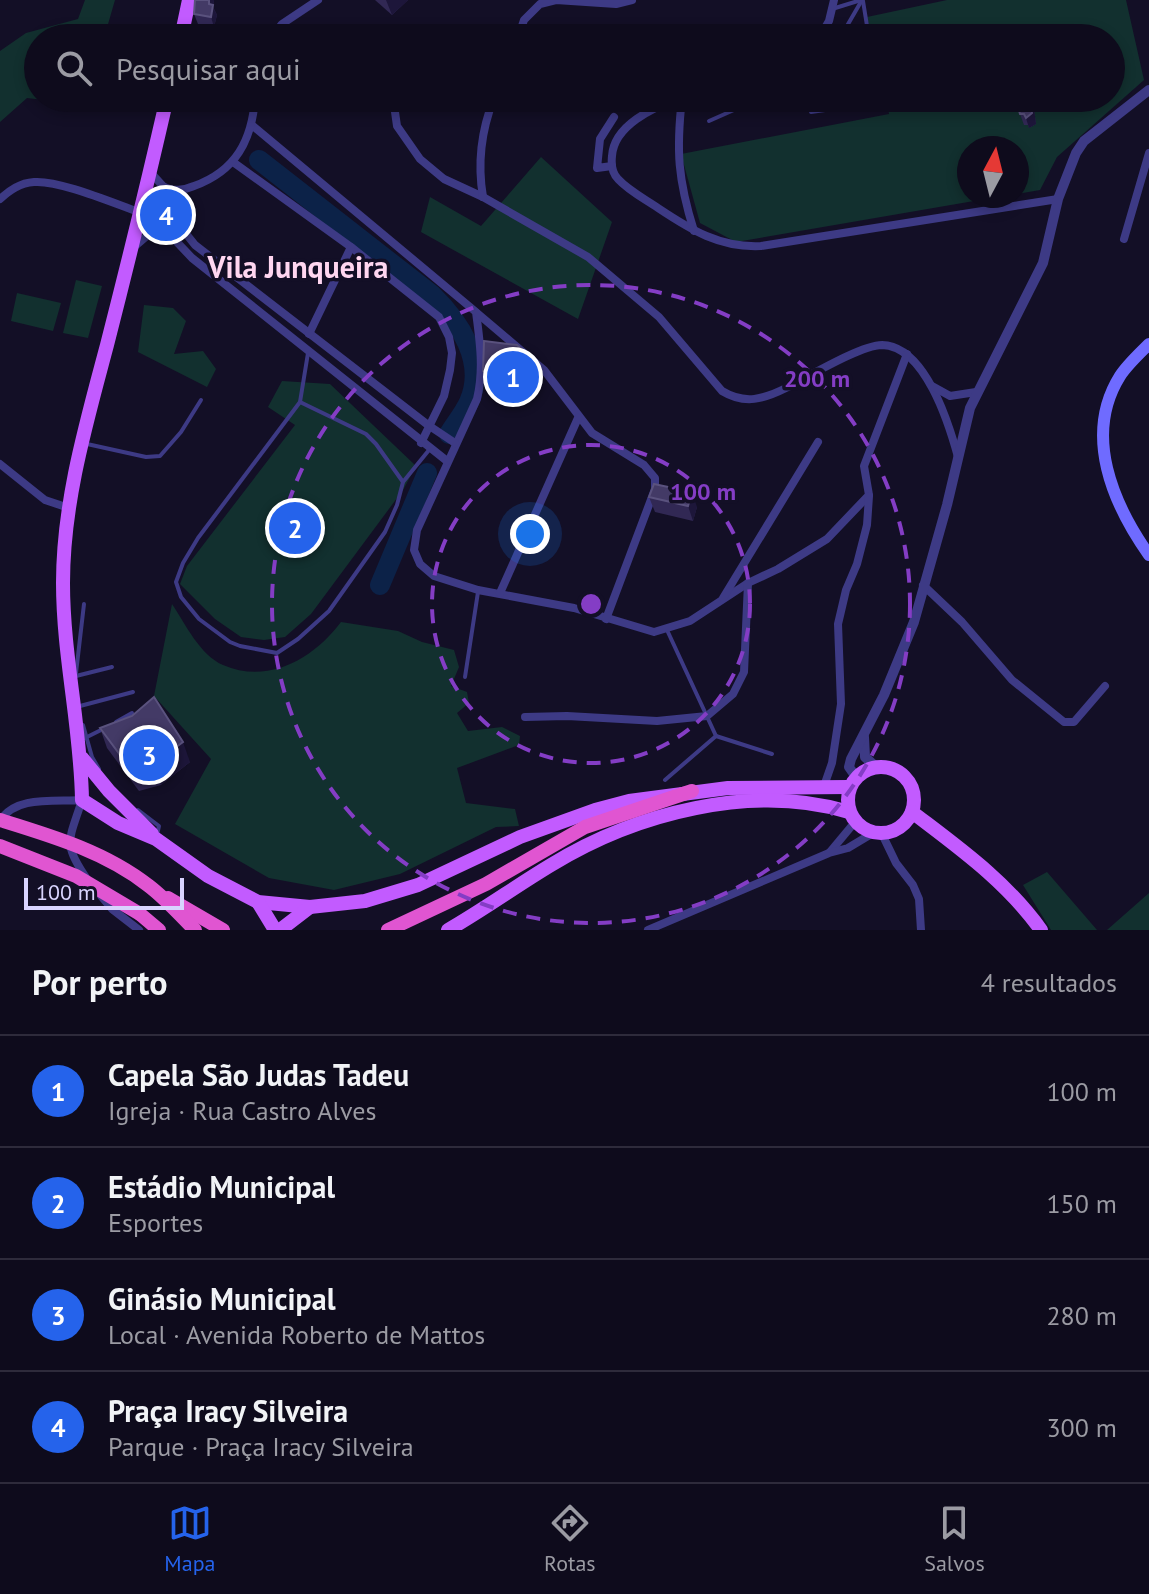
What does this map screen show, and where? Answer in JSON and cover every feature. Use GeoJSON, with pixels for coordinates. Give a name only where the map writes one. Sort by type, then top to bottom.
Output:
{"type":"FeatureCollection","features":[{"type":"Feature","properties":{"kind":"highway"},"geometry":{"type":"LineString","coordinates":[[388,930],[475,889],[585,827],[692,791]]}},
{"type":"Feature","properties":{"kind":"highway"},"geometry":{"type":"LineString","coordinates":[[0,821],[81,847],[223,930]]}},
{"type":"Feature","properties":{"kind":"highway"},"geometry":{"type":"LineString","coordinates":[[0,846],[76,876],[113,897],[159,930]]}},
{"type":"Feature","properties":{"kind":"highway"},"geometry":{"type":"LineString","coordinates":[[149,886],[195,930]]}},
{"type":"Feature","properties":{"kind":"main road"},"geometry":{"type":"LineString","coordinates":[[184,24],[189,0]]}},
{"type":"Feature","properties":{"kind":"main road"},"geometry":{"type":"LineString","coordinates":[[156,839],[118,823],[82,800],[82,758],[75,725],[63,583],[69,508],[80,443],[164,112]]}},
{"type":"Feature","properties":{"kind":"main road"},"geometry":{"type":"LineString","coordinates":[[1149,344],[1121,374],[1112,391],[1103,436],[1103,449],[1114,491],[1131,529],[1149,555]]}},
{"type":"Feature","properties":{"kind":"main road"},"geometry":{"type":"LineString","coordinates":[[82,758],[156,839],[208,876],[258,902],[310,907],[340,906],[375,899],[418,885],[520,837],[629,801],[692,791],[824,786],[853,782],[876,767],[899,771],[913,790],[912,812],[905,823],[895,831],[877,833],[824,804],[775,801],[682,809],[595,841],[448,930]]}},
{"type":"Feature","properties":{"kind":"main road"},"geometry":{"type":"LineString","coordinates":[[852,817],[853,782]]}},
{"type":"Feature","properties":{"kind":"main road"},"geometry":{"type":"LineString","coordinates":[[912,812],[995,876],[1024,905],[1041,930]]}},
{"type":"Feature","properties":{"kind":"main road"},"geometry":{"type":"LineString","coordinates":[[258,902],[277,930],[310,907]]}},
{"type":"Feature","properties":{"kind":"street"},"geometry":{"type":"LineString","coordinates":[[282,24],[318,0]]}},
{"type":"Feature","properties":{"kind":"street"},"geometry":{"type":"LineString","coordinates":[[523,24],[531,10],[556,0],[616,4],[632,0]]}},
{"type":"Feature","properties":{"kind":"street"},"geometry":{"type":"LineString","coordinates":[[827,24],[833,4]]}},
{"type":"Feature","properties":{"kind":"street"},"geometry":{"type":"LineString","coordinates":[[1125,109],[1149,90]]}},
{"type":"Feature","properties":{"kind":"street"},"geometry":{"type":"LineString","coordinates":[[150,172],[163,186],[172,189],[190,188],[212,179],[233,162],[253,126],[254,112]]}},
{"type":"Feature","properties":{"kind":"street"},"geometry":{"type":"LineString","coordinates":[[395,112],[397,126],[420,159],[444,179],[483,197],[588,257],[659,317],[708,377],[729,395],[754,401],[763,399],[882,345],[907,354],[931,386],[958,457]]}},
{"type":"Feature","properties":{"kind":"street"},"geometry":{"type":"LineString","coordinates":[[483,197],[479,156],[490,112]]}},
{"type":"Feature","properties":{"kind":"street"},"geometry":{"type":"LineString","coordinates":[[650,112],[624,130],[616,141],[612,166],[616,177],[695,232],[716,241],[757,246],[1058,199]]}},
{"type":"Feature","properties":{"kind":"street"},"geometry":{"type":"LineString","coordinates":[[679,112],[679,175],[695,232]]}},
{"type":"Feature","properties":{"kind":"street"},"geometry":{"type":"LineString","coordinates":[[853,782],[849,767],[884,695],[914,622],[976,392],[1043,263],[1058,199],[1076,153],[1084,141],[1121,112]]}},
{"type":"Feature","properties":{"kind":"street"},"geometry":{"type":"LineString","coordinates":[[612,166],[597,168],[600,139],[614,117]]}},
{"type":"Feature","properties":{"kind":"street"},"geometry":{"type":"LineString","coordinates":[[253,126],[544,370],[592,433],[644,465],[655,478],[655,489],[606,619]]}},
{"type":"Feature","properties":{"kind":"street"},"geometry":{"type":"LineString","coordinates":[[1124,239],[1149,153]]}},
{"type":"Feature","properties":{"kind":"street"},"geometry":{"type":"LineString","coordinates":[[233,162],[351,247],[439,317],[449,337],[452,353],[444,396],[421,443]]}},
{"type":"Feature","properties":{"kind":"street"},"geometry":{"type":"LineString","coordinates":[[0,199],[22,184],[51,183],[139,212]]}},
{"type":"Feature","properties":{"kind":"street"},"geometry":{"type":"LineString","coordinates":[[168,206],[172,189]]}},
{"type":"Feature","properties":{"kind":"street"},"geometry":{"type":"LineString","coordinates":[[168,206],[157,211],[157,220],[167,223],[455,443]]}},
{"type":"Feature","properties":{"kind":"street"},"geometry":{"type":"LineString","coordinates":[[130,250],[167,223],[174,210],[168,206]]}},
{"type":"Feature","properties":{"kind":"street"},"geometry":{"type":"LineString","coordinates":[[167,223],[174,239],[192,258],[447,461]]}},
{"type":"Feature","properties":{"kind":"street"},"geometry":{"type":"LineString","coordinates":[[309,334],[351,247]]}},
{"type":"Feature","properties":{"kind":"street"},"geometry":{"type":"LineString","coordinates":[[476,312],[481,381],[477,399],[417,530],[414,550],[420,564],[434,576],[478,590],[574,608],[645,631],[667,630],[690,621],[748,583],[827,539],[869,495]]}},
{"type":"Feature","properties":{"kind":"street"},"geometry":{"type":"LineString","coordinates":[[824,786],[832,763],[841,704],[838,624],[867,525],[869,495],[864,466],[907,354]]}},
{"type":"Feature","properties":{"kind":"street"},"geometry":{"type":"LineString","coordinates":[[931,386],[950,396],[976,392]]}},
{"type":"Feature","properties":{"kind":"street"},"geometry":{"type":"LineString","coordinates":[[500,593],[578,418]]}},
{"type":"Feature","properties":{"kind":"street"},"geometry":{"type":"LineString","coordinates":[[722,599],[818,442]]}},
{"type":"Feature","properties":{"kind":"street"},"geometry":{"type":"LineString","coordinates":[[0,464],[45,500],[69,508]]}},
{"type":"Feature","properties":{"kind":"street"},"geometry":{"type":"LineString","coordinates":[[525,717],[657,721],[707,716],[733,694],[744,672],[748,583]]}},
{"type":"Feature","properties":{"kind":"street"},"geometry":{"type":"LineString","coordinates":[[923,585],[962,622],[1012,680],[1064,722],[1074,722],[1105,686]]}},
{"type":"Feature","properties":{"kind":"street"},"geometry":{"type":"LineString","coordinates":[[863,735],[865,757],[876,767]]}},
{"type":"Feature","properties":{"kind":"street"},"geometry":{"type":"LineString","coordinates":[[0,821],[5,812],[16,805],[82,800],[70,836],[70,855],[112,909],[139,930]]}},
{"type":"Feature","properties":{"kind":"street"},"geometry":{"type":"LineString","coordinates":[[829,853],[852,817]]}},
{"type":"Feature","properties":{"kind":"street"},"geometry":{"type":"LineString","coordinates":[[648,930],[829,853],[848,848],[877,833],[913,885],[919,899],[921,930]]}},
{"type":"Feature","properties":{"kind":"lane"},"geometry":{"type":"LineString","coordinates":[[833,4],[862,0]]}},
{"type":"Feature","properties":{"kind":"lane"},"geometry":{"type":"LineString","coordinates":[[848,24],[862,0]]}},
{"type":"Feature","properties":{"kind":"lane"},"geometry":{"type":"LineString","coordinates":[[862,0],[866,24]]}},
{"type":"Feature","properties":{"kind":"lane"},"geometry":{"type":"LineString","coordinates":[[709,121],[729,112]]}},
{"type":"Feature","properties":{"kind":"lane"},"geometry":{"type":"LineString","coordinates":[[308,351],[300,402],[198,538],[183,563],[176,582],[177,590],[199,619],[230,642],[253,649],[277,653],[298,639],[329,611],[385,532],[403,482],[430,449]]}},
{"type":"Feature","properties":{"kind":"lane"},"geometry":{"type":"LineString","coordinates":[[80,443],[146,457],[160,456],[181,432],[201,400]]}},
{"type":"Feature","properties":{"kind":"lane"},"geometry":{"type":"LineString","coordinates":[[300,402],[366,434],[403,482]]}},
{"type":"Feature","properties":{"kind":"lane"},"geometry":{"type":"LineString","coordinates":[[465,677],[478,590]]}},
{"type":"Feature","properties":{"kind":"lane"},"geometry":{"type":"LineString","coordinates":[[84,604],[76,676],[85,738],[101,772],[126,801],[159,826],[156,839]]}},
{"type":"Feature","properties":{"kind":"lane"},"geometry":{"type":"LineString","coordinates":[[667,630],[716,736],[772,754]]}},
{"type":"Feature","properties":{"kind":"lane"},"geometry":{"type":"LineString","coordinates":[[76,676],[112,667]]}},
{"type":"Feature","properties":{"kind":"lane"},"geometry":{"type":"LineString","coordinates":[[80,706],[133,692]]}},
{"type":"Feature","properties":{"kind":"lane"},"geometry":{"type":"LineString","coordinates":[[85,738],[132,713]]}},
{"type":"Feature","properties":{"kind":"lane"},"geometry":{"type":"LineString","coordinates":[[665,780],[716,736]]}},
{"type":"Feature","properties":{"kind":"green space"},"geometry":{"type":"Polygon","coordinates":[[[85,0],[115,0],[108,24],[59,24],[78,19],[85,0]]]}},
{"type":"Feature","properties":{"kind":"green space"},"geometry":{"type":"Polygon","coordinates":[[[947,0],[1126,0],[1144,80],[1125,97],[1125,24],[869,24],[867,17],[947,0]]]}},
{"type":"Feature","properties":{"kind":"green space"},"geometry":{"type":"Polygon","coordinates":[[[24,34],[24,101],[0,122],[0,51],[24,34]]]}},
{"type":"Feature","properties":{"kind":"green space"},"geometry":{"type":"Polygon","coordinates":[[[889,112],[1108,112],[1057,157],[1040,190],[1029,192],[1029,136],[957,136],[957,204],[736,242],[700,223],[681,154],[889,112]]]}},
{"type":"Feature","properties":{"kind":"green space"},"geometry":{"type":"Polygon","coordinates":[[[541,157],[612,222],[578,319],[421,232],[430,197],[481,226],[541,157]]]}},
{"type":"Feature","properties":{"kind":"green space"},"geometry":{"type":"Polygon","coordinates":[[[76,280],[102,286],[88,338],[63,333],[76,280]]]}},
{"type":"Feature","properties":{"kind":"green space"},"geometry":{"type":"Polygon","coordinates":[[[17,293],[61,303],[53,331],[11,321],[17,293]]]}},
{"type":"Feature","properties":{"kind":"green space"},"geometry":{"type":"Polygon","coordinates":[[[144,305],[173,308],[186,321],[174,354],[203,351],[216,369],[207,387],[138,352],[144,305]]]}},
{"type":"Feature","properties":{"kind":"green space"},"geometry":{"type":"Polygon","coordinates":[[[282,381],[330,384],[416,466],[403,490],[311,614],[285,637],[264,640],[241,637],[215,619],[180,584],[187,566],[295,425],[268,407],[282,381]]]}},
{"type":"Feature","properties":{"kind":"green space"},"geometry":{"type":"Polygon","coordinates":[[[172,604],[207,654],[223,665],[240,670],[273,670],[304,657],[341,622],[398,631],[422,642],[454,650],[459,667],[451,686],[467,692],[469,703],[457,713],[468,731],[502,727],[520,736],[519,745],[457,768],[466,803],[515,809],[519,826],[496,827],[400,874],[334,890],[269,878],[175,824],[211,759],[154,696],[172,604]]]}},
{"type":"Feature","properties":{"kind":"green space"},"geometry":{"type":"Polygon","coordinates":[[[1047,872],[1097,930],[1051,930],[1023,885],[1047,872]]]}},
{"type":"Feature","properties":{"kind":"green space"},"geometry":{"type":"Polygon","coordinates":[[[1149,893],[1149,930],[1107,930],[1149,893]]]}},
{"type":"Feature","properties":{"kind":"building"},"geometry":{"type":"Polygon","coordinates":[[[195,0],[209,0],[209,4],[213,5],[211,17],[194,14],[195,0]]]}},
{"type":"Feature","properties":{"kind":"building"},"geometry":{"type":"Polygon","coordinates":[[[484,341],[517,345],[530,356],[532,364],[504,370],[503,377],[483,371],[484,341]]]}},
{"type":"Feature","properties":{"kind":"building"},"geometry":{"type":"Polygon","coordinates":[[[654,484],[692,492],[688,506],[649,497],[654,484]]]}},
{"type":"Feature","properties":{"kind":"building"},"geometry":{"type":"Polygon","coordinates":[[[154,697],[183,742],[153,764],[132,771],[100,728],[132,716],[154,697]]]}},
{"type":"Feature","properties":{"kind":"waterway"},"geometry":{"type":"LineString","coordinates":[[259,160],[432,295],[452,317],[467,343],[475,372],[469,402],[449,434]]}},
{"type":"Feature","properties":{"kind":"waterway"},"geometry":{"type":"LineString","coordinates":[[380,585],[427,473]]}},
{"type":"Feature","properties":{"kind":"place","name":"Praça Iracy Silveira"},"geometry":{"type":"Point","coordinates":[166,215]}},
{"type":"Feature","properties":{"kind":"place","name":"Capela São Judas Tadeu"},"geometry":{"type":"Point","coordinates":[513,377]}},
{"type":"Feature","properties":{"kind":"place","name":"Estádio Municipal"},"geometry":{"type":"Point","coordinates":[295,528]}},
{"type":"Feature","properties":{"kind":"place","name":"Ginásio Municipal"},"geometry":{"type":"Point","coordinates":[149,755]}},
{"type":"Feature","properties":{"kind":"district","name":"Vila Junqueira"},"geometry":{"type":"Point","coordinates":[298,268]}}]}
